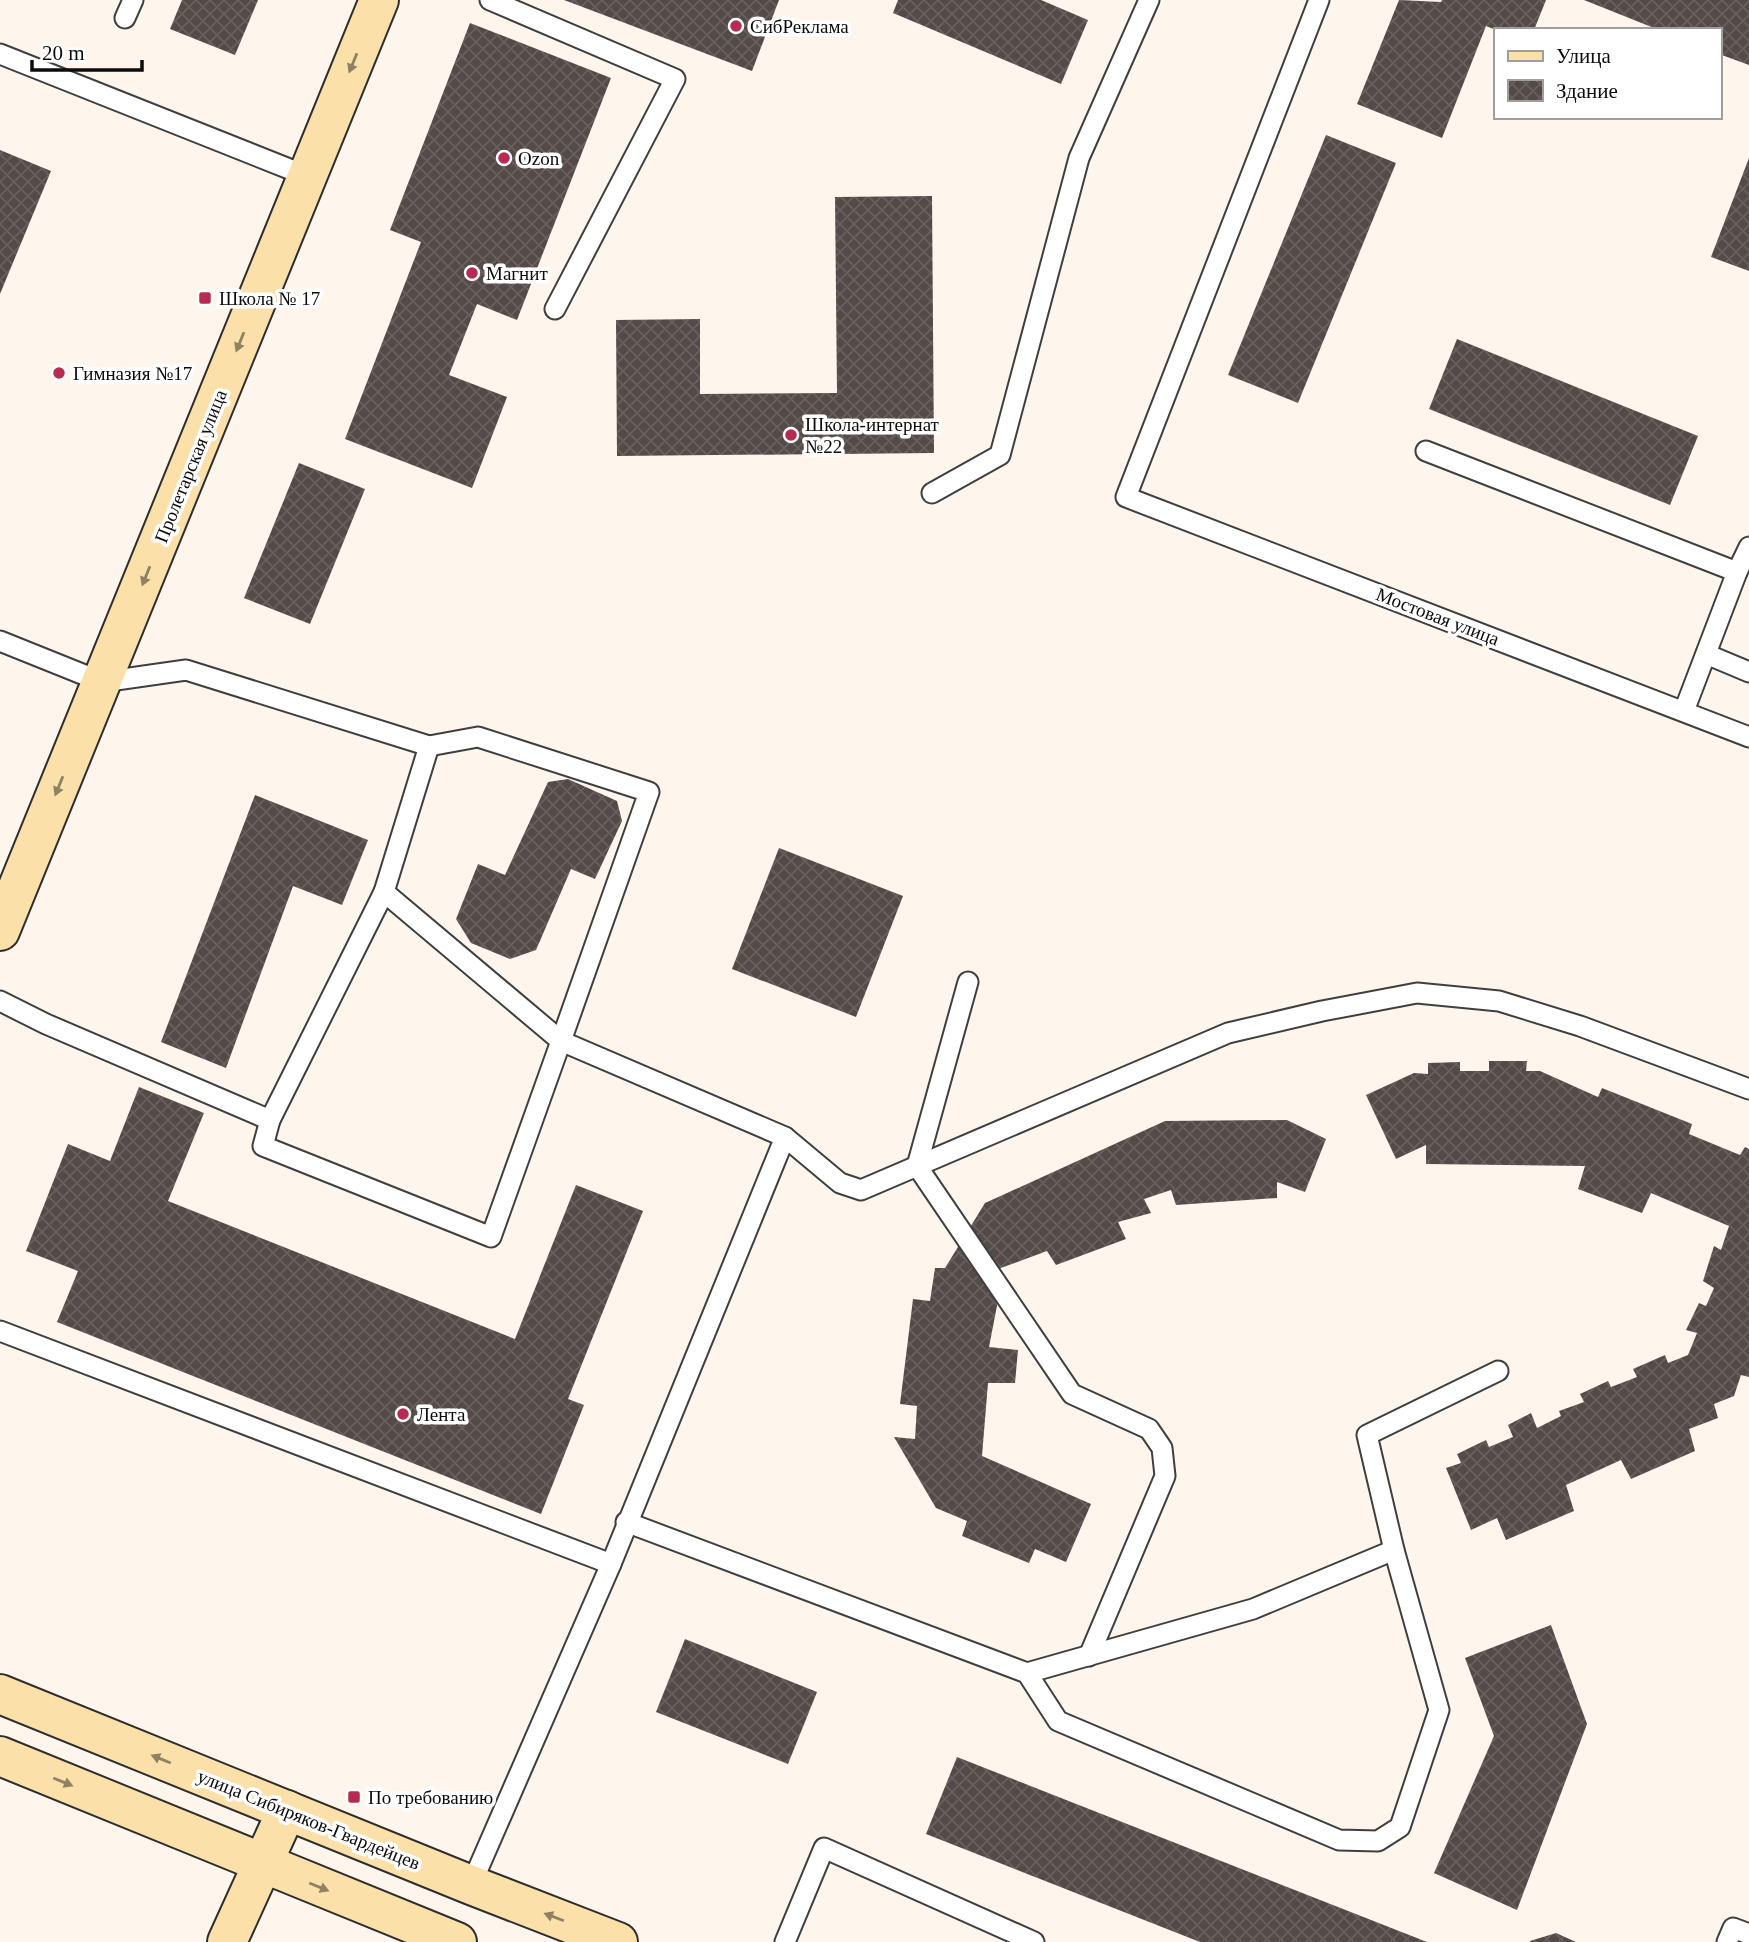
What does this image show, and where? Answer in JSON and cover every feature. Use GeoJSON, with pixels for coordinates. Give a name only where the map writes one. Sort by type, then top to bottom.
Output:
{"type":"FeatureCollection","features":[{"type":"Feature","properties":{"kind":"main road","name":"Пролетарская улица"},"geometry":{"type":"LineString","coordinates":[[0,931],[379,0]]}},
{"type":"Feature","properties":{"kind":"main road","name":"улица Сибиряков-Гвардейцев"},"geometry":{"type":"LineString","coordinates":[[0,1694],[618,1942]]}},
{"type":"Feature","properties":{"kind":"main road"},"geometry":{"type":"LineString","coordinates":[[0,1756],[457,1942]]}},
{"type":"Feature","properties":{"kind":"main road"},"geometry":{"type":"LineString","coordinates":[[227,1942],[287,1810]]}},
{"type":"Feature","properties":{"kind":"lane"},"geometry":{"type":"LineString","coordinates":[[125,19],[133,0]]}},
{"type":"Feature","properties":{"kind":"lane"},"geometry":{"type":"LineString","coordinates":[[490,0],[675,79],[555,309]]}},
{"type":"Feature","properties":{"kind":"lane"},"geometry":{"type":"LineString","coordinates":[[932,493],[1000,455],[1079,158],[1149,0]]}},
{"type":"Feature","properties":{"kind":"lane","name":"Мостовая улица"},"geometry":{"type":"LineString","coordinates":[[1319,0],[1126,497],[1749,737]]}},
{"type":"Feature","properties":{"kind":"lane"},"geometry":{"type":"LineString","coordinates":[[0,54],[307,176]]}},
{"type":"Feature","properties":{"kind":"lane"},"geometry":{"type":"LineString","coordinates":[[1426,451],[1737,572]]}},
{"type":"Feature","properties":{"kind":"lane"},"geometry":{"type":"LineString","coordinates":[[1684,711],[1749,547]]}},
{"type":"Feature","properties":{"kind":"lane"},"geometry":{"type":"LineString","coordinates":[[0,641],[102,682],[186,670],[429,746],[478,737],[649,792],[491,1237],[263,1146],[270,1119],[384,892],[429,746]]}},
{"type":"Feature","properties":{"kind":"lane"},"geometry":{"type":"LineString","coordinates":[[1706,654],[1749,672]]}},
{"type":"Feature","properties":{"kind":"lane"},"geometry":{"type":"LineString","coordinates":[[384,892],[561,1041],[785,1137],[840,1183],[861,1190],[1228,1033],[1417,993],[1499,1001],[1580,1026],[1749,1089]]}},
{"type":"Feature","properties":{"kind":"lane"},"geometry":{"type":"LineString","coordinates":[[968,982],[917,1166],[1072,1394],[1149,1429],[1162,1448],[1165,1476],[1089,1656]]}},
{"type":"Feature","properties":{"kind":"lane"},"geometry":{"type":"LineString","coordinates":[[0,1001],[46,1024],[270,1119]]}},
{"type":"Feature","properties":{"kind":"lane"},"geometry":{"type":"LineString","coordinates":[[471,1885],[611,1564],[785,1137]]}},
{"type":"Feature","properties":{"kind":"lane"},"geometry":{"type":"LineString","coordinates":[[0,1331],[611,1564]]}},
{"type":"Feature","properties":{"kind":"lane"},"geometry":{"type":"LineString","coordinates":[[1027,1673],[1058,1721],[1339,1840],[1378,1841],[1400,1827],[1439,1710],[1394,1550],[1367,1435],[1498,1371]]}},
{"type":"Feature","properties":{"kind":"lane"},"geometry":{"type":"LineString","coordinates":[[626,1522],[1027,1673],[1253,1609],[1394,1550]]}},
{"type":"Feature","properties":{"kind":"lane"},"geometry":{"type":"LineString","coordinates":[[785,1942],[824,1848],[1034,1942]]}},
{"type":"Feature","properties":{"kind":"lane"},"geometry":{"type":"LineString","coordinates":[[1727,1942],[1733,1928],[1749,1934]]}},
{"type":"Feature","properties":{"kind":"building"},"geometry":{"type":"Polygon","coordinates":[[[182,0],[258,0],[235,55],[170,29],[182,0]]]}},
{"type":"Feature","properties":{"kind":"building"},"geometry":{"type":"Polygon","coordinates":[[[564,0],[779,0],[752,71],[564,0]]]}},
{"type":"Feature","properties":{"kind":"building"},"geometry":{"type":"Polygon","coordinates":[[[898,0],[1041,0],[1088,20],[1061,84],[893,13],[898,0]]]}},
{"type":"Feature","properties":{"kind":"building"},"geometry":{"type":"Polygon","coordinates":[[[1399,0],[1546,0],[1535,28],[1494,29],[1486,26],[1442,138],[1357,104],[1399,0]]]}},
{"type":"Feature","properties":{"kind":"building"},"geometry":{"type":"Polygon","coordinates":[[[1584,0],[1749,0],[1749,65],[1721,55],[1721,28],[1654,28],[1584,0]]]}},
{"type":"Feature","properties":{"kind":"building","name":"Магнит"},"geometry":{"type":"Polygon","coordinates":[[[470,23],[611,78],[517,320],[477,304],[449,375],[507,397],[472,488],[345,439],[421,242],[390,230],[470,23]]]}},
{"type":"Feature","properties":{"kind":"building"},"geometry":{"type":"Polygon","coordinates":[[[1326,135],[1396,163],[1298,403],[1228,375],[1326,135]]]}},
{"type":"Feature","properties":{"kind":"building"},"geometry":{"type":"Polygon","coordinates":[[[0,150],[51,171],[0,294],[0,150]]]}},
{"type":"Feature","properties":{"kind":"building"},"geometry":{"type":"Polygon","coordinates":[[[1749,158],[1749,271],[1711,257],[1749,158]]]}},
{"type":"Feature","properties":{"kind":"building"},"geometry":{"type":"Polygon","coordinates":[[[932,196],[934,453],[617,456],[616,320],[700,319],[700,394],[837,393],[835,197],[932,196]]]}},
{"type":"Feature","properties":{"kind":"building"},"geometry":{"type":"Polygon","coordinates":[[[1457,339],[1698,436],[1670,505],[1429,409],[1457,339]]]}},
{"type":"Feature","properties":{"kind":"building"},"geometry":{"type":"Polygon","coordinates":[[[299,463],[365,489],[310,624],[244,598],[299,463]]]}},
{"type":"Feature","properties":{"kind":"building"},"geometry":{"type":"Polygon","coordinates":[[[568,779],[617,801],[622,821],[595,879],[571,869],[536,950],[510,959],[471,943],[456,919],[478,864],[505,875],[548,782],[568,779]]]}},
{"type":"Feature","properties":{"kind":"building"},"geometry":{"type":"Polygon","coordinates":[[[255,795],[368,840],[342,905],[293,886],[226,1068],[161,1042],[255,795]]]}},
{"type":"Feature","properties":{"kind":"building"},"geometry":{"type":"Polygon","coordinates":[[[779,848],[903,896],[856,1017],[732,969],[779,848]]]}},
{"type":"Feature","properties":{"kind":"building"},"geometry":{"type":"Polygon","coordinates":[[[1489,1061],[1527,1061],[1526,1071],[1540,1071],[1598,1097],[1602,1088],[1692,1124],[1689,1134],[1740,1155],[1745,1147],[1749,1149],[1749,1377],[1741,1375],[1734,1396],[1714,1404],[1718,1418],[1689,1429],[1695,1451],[1631,1479],[1621,1460],[1566,1485],[1574,1511],[1506,1540],[1497,1518],[1471,1530],[1446,1468],[1461,1463],[1457,1454],[1486,1440],[1489,1447],[1513,1437],[1508,1425],[1531,1413],[1537,1428],[1561,1416],[1559,1411],[1584,1402],[1580,1394],[1608,1381],[1611,1387],[1637,1377],[1633,1369],[1665,1355],[1668,1363],[1688,1355],[1697,1333],[1686,1330],[1699,1303],[1706,1306],[1714,1288],[1703,1281],[1714,1246],[1721,1250],[1729,1226],[1651,1193],[1642,1213],[1578,1189],[1585,1166],[1426,1164],[1426,1145],[1396,1159],[1366,1095],[1414,1073],[1428,1074],[1428,1063],[1460,1062],[1460,1071],[1489,1071],[1489,1061]]]}},
{"type":"Feature","properties":{"kind":"building"},"geometry":{"type":"Polygon","coordinates":[[[139,1087],[204,1113],[168,1201],[515,1339],[576,1185],[643,1211],[568,1399],[584,1405],[541,1514],[57,1322],[78,1271],[26,1251],[68,1144],[110,1161],[139,1087]]]}},
{"type":"Feature","properties":{"kind":"building"},"geometry":{"type":"Polygon","coordinates":[[[1287,1120],[1326,1139],[1305,1192],[1277,1182],[1277,1198],[1176,1205],[1171,1190],[1144,1199],[1151,1213],[1118,1222],[1126,1239],[1056,1265],[1047,1251],[998,1269],[1002,1280],[989,1347],[1018,1350],[1015,1383],[988,1383],[982,1456],[1091,1504],[1066,1562],[1035,1549],[1029,1563],[962,1536],[967,1521],[936,1508],[894,1437],[915,1439],[917,1406],[900,1404],[913,1299],[930,1301],[935,1268],[945,1268],[985,1203],[1165,1121],[1287,1120]]]}},
{"type":"Feature","properties":{"kind":"building"},"geometry":{"type":"Polygon","coordinates":[[[1551,1625],[1587,1724],[1517,1910],[1434,1873],[1494,1736],[1465,1658],[1551,1625]]]}},
{"type":"Feature","properties":{"kind":"building"},"geometry":{"type":"Polygon","coordinates":[[[685,1639],[817,1692],[788,1764],[656,1712],[685,1639]]]}},
{"type":"Feature","properties":{"kind":"building"},"geometry":{"type":"Polygon","coordinates":[[[957,1757],[1427,1942],[1200,1942],[926,1834],[957,1757]]]}},
{"type":"Feature","properties":{"kind":"building"},"geometry":{"type":"Polygon","coordinates":[[[1556,1933],[1576,1942],[1530,1942],[1530,1941],[1556,1933]]]}},
{"type":"Feature","properties":{"kind":"place","name":"СибРеклама"},"geometry":{"type":"Point","coordinates":[736,26]}},
{"type":"Feature","properties":{"kind":"place","name":"Ozon"},"geometry":{"type":"Point","coordinates":[504,158]}},
{"type":"Feature","properties":{"kind":"place","name":"Магнит"},"geometry":{"type":"Point","coordinates":[472,273]}},
{"type":"Feature","properties":{"kind":"place","name":"Школа № 17"},"geometry":{"type":"Point","coordinates":[205,298]}},
{"type":"Feature","properties":{"kind":"place","name":"Гимназия №17"},"geometry":{"type":"Point","coordinates":[59,373]}},
{"type":"Feature","properties":{"kind":"place","name":"Школа-интернат №22"},"geometry":{"type":"Point","coordinates":[791,435]}},
{"type":"Feature","properties":{"kind":"place","name":"Лента"},"geometry":{"type":"Point","coordinates":[403,1414]}},
{"type":"Feature","properties":{"kind":"place","name":"По требованию"},"geometry":{"type":"Point","coordinates":[354,1797]}}]}
